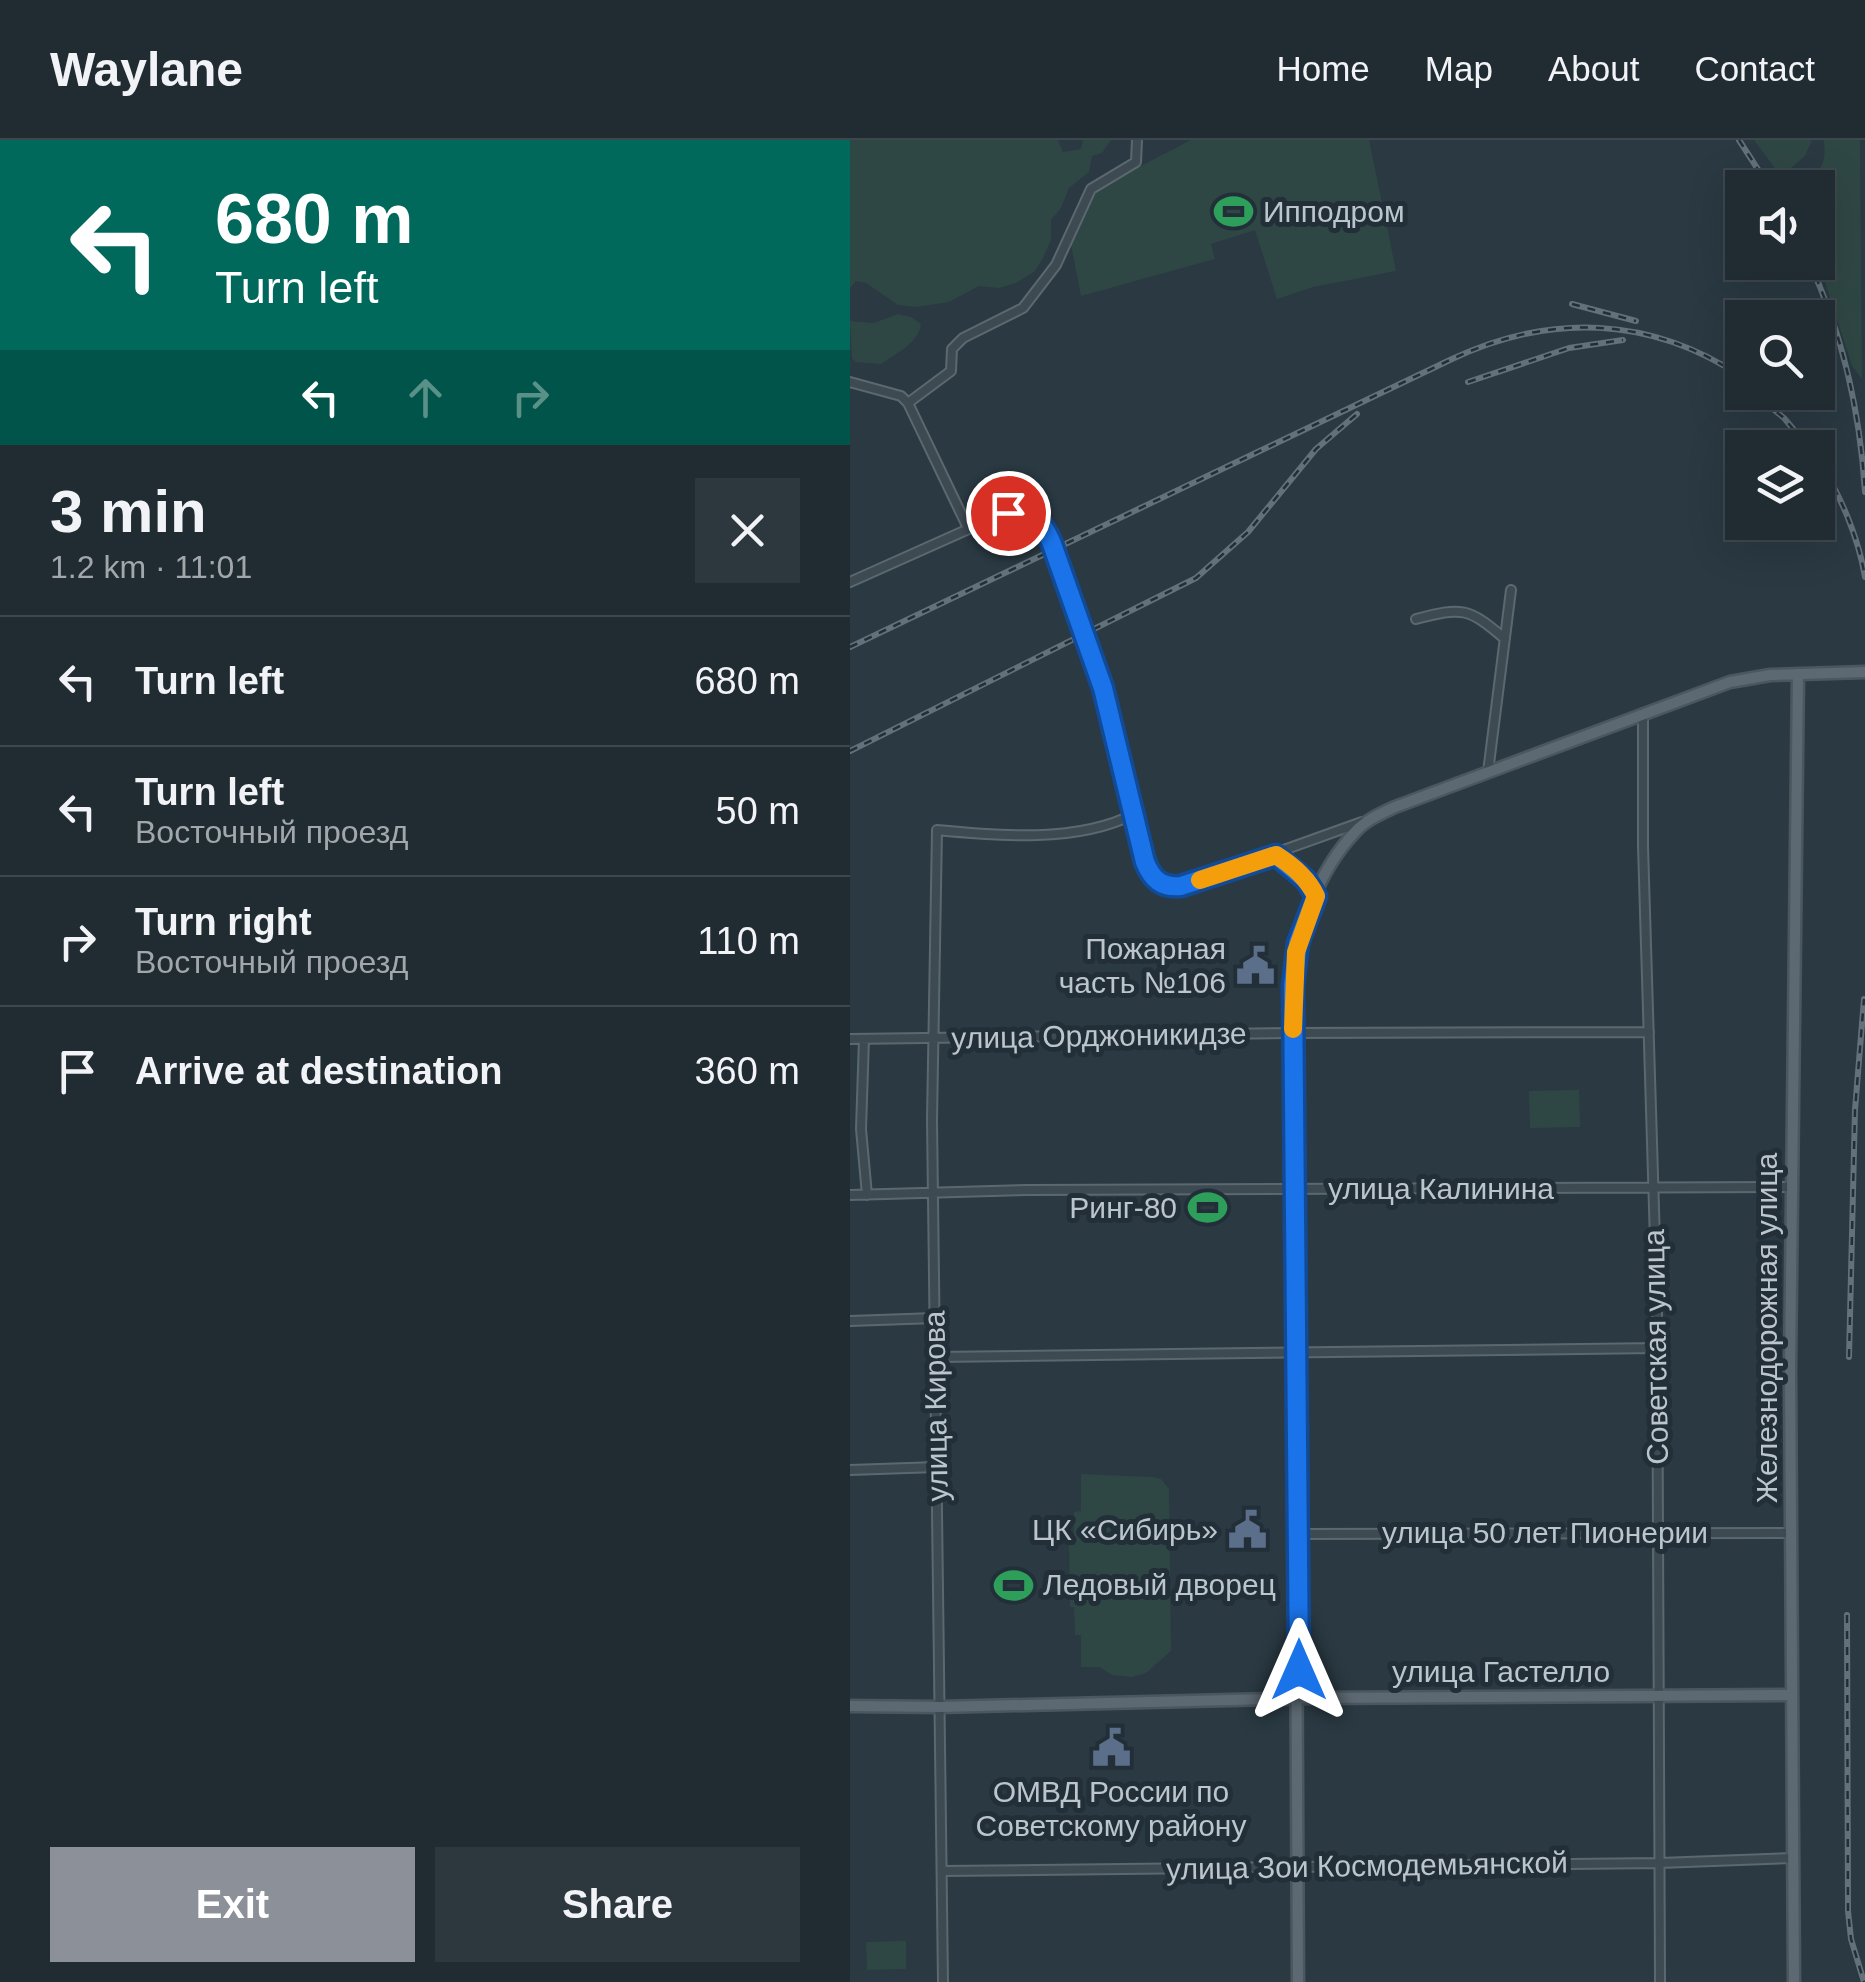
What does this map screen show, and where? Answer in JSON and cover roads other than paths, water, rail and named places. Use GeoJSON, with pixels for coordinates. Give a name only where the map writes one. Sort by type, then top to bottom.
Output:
{"type":"FeatureCollection","features":[{"type":"Feature","properties":{"kind":"main road"},"geometry":{"type":"LineString","coordinates":[[1298,1982],[1293,1032],[1296,952],[1316,896],[1346,843],[1370,819],[1643,712],[1748,678],[1865,672]]}},
{"type":"Feature","properties":{"kind":"main road","name":"Железнодорожная улица"},"geometry":{"type":"LineString","coordinates":[[1794,1982],[1792,1186],[1798,674]]}},
{"type":"Feature","properties":{"kind":"main road","name":"улица Гастелло"},"geometry":{"type":"LineString","coordinates":[[850,1706],[1299,1698],[1792,1696]]}},
{"type":"Feature","properties":{"kind":"street"},"geometry":{"type":"LineString","coordinates":[[908,403],[951,371],[952,349],[963,338],[1023,308],[1056,265],[1084,198],[1098,183],[1133,166],[1138,154],[1137,140]]}},
{"type":"Feature","properties":{"kind":"street"},"geometry":{"type":"LineString","coordinates":[[850,382],[895,394],[908,403],[968,528]]}},
{"type":"Feature","properties":{"kind":"street"},"geometry":{"type":"LineString","coordinates":[[850,582],[968,528],[1015,512],[1030,514],[1044,526],[1098,674],[1150,872],[1167,886],[1188,884],[1276,855],[1370,819]]}},
{"type":"Feature","properties":{"kind":"street"},"geometry":{"type":"LineString","coordinates":[[1488,772],[1511,590]]}},
{"type":"Feature","properties":{"kind":"street"},"geometry":{"type":"LineString","coordinates":[[1416,619],[1464,610],[1505,639]]}},
{"type":"Feature","properties":{"kind":"street","name":"Советская улица"},"geometry":{"type":"LineString","coordinates":[[1643,712],[1657,1348],[1660,1982]]}},
{"type":"Feature","properties":{"kind":"street","name":"улица Кирова"},"geometry":{"type":"LineString","coordinates":[[943,1982],[932,1039],[936,830],[1023,835],[1108,826],[1134,814]]}},
{"type":"Feature","properties":{"kind":"street"},"geometry":{"type":"LineString","coordinates":[[1276,855],[1306,880],[1316,896]]}},
{"type":"Feature","properties":{"kind":"street","name":"улица Орджоникидзе"},"geometry":{"type":"LineString","coordinates":[[850,1039],[1293,1032],[1648,1032]]}},
{"type":"Feature","properties":{"kind":"street"},"geometry":{"type":"LineString","coordinates":[[864,1039],[862,1129],[867,1195]]}},
{"type":"Feature","properties":{"kind":"street","name":"улица Калинина"},"geometry":{"type":"LineString","coordinates":[[850,1195],[1792,1186]]}},
{"type":"Feature","properties":{"kind":"street"},"geometry":{"type":"LineString","coordinates":[[850,1321],[935,1318]]}},
{"type":"Feature","properties":{"kind":"street"},"geometry":{"type":"LineString","coordinates":[[936,1357],[1657,1348]]}},
{"type":"Feature","properties":{"kind":"street"},"geometry":{"type":"LineString","coordinates":[[850,1470],[937,1467]]}},
{"type":"Feature","properties":{"kind":"street","name":"улица 50 лет Пионерии"},"geometry":{"type":"LineString","coordinates":[[1298,1534],[1791,1533]]}},
{"type":"Feature","properties":{"kind":"street","name":"улица Зои Космодемьянской"},"geometry":{"type":"LineString","coordinates":[[942,1871],[1792,1858]]}},
{"type":"Feature","properties":{"kind":"railway"},"geometry":{"type":"LineString","coordinates":[[1739,140],[1758,170]]}},
{"type":"Feature","properties":{"kind":"railway"},"geometry":{"type":"LineString","coordinates":[[1817,280],[1848,374],[1865,492]]}},
{"type":"Feature","properties":{"kind":"railway"},"geometry":{"type":"LineString","coordinates":[[1572,304],[1636,321]]}},
{"type":"Feature","properties":{"kind":"railway"},"geometry":{"type":"LineString","coordinates":[[850,647],[1489,344],[1563,328],[1600,328],[1672,342],[1725,367]]}},
{"type":"Feature","properties":{"kind":"railway"},"geometry":{"type":"LineString","coordinates":[[1468,382],[1569,348],[1623,340]]}},
{"type":"Feature","properties":{"kind":"railway"},"geometry":{"type":"LineString","coordinates":[[1774,410],[1794,430]]}},
{"type":"Feature","properties":{"kind":"railway"},"geometry":{"type":"LineString","coordinates":[[850,751],[1196,578],[1248,532],[1316,449],[1357,414]]}},
{"type":"Feature","properties":{"kind":"railway"},"geometry":{"type":"LineString","coordinates":[[1835,489],[1858,546],[1865,577]]}},
{"type":"Feature","properties":{"kind":"railway"},"geometry":{"type":"LineString","coordinates":[[1849,1357],[1855,1110],[1864,999]]}},
{"type":"Feature","properties":{"kind":"railway"},"geometry":{"type":"LineString","coordinates":[[1847,1615],[1848,1911],[1851,1939],[1864,1982]]}},
{"type":"Feature","properties":{"kind":"place","name":"Ипподром"},"geometry":{"type":"Point","coordinates":[1233,212]}},
{"type":"Feature","properties":{"kind":"place","name":"Пожарная часть №106"},"geometry":{"type":"Point","coordinates":[1256,966]}},
{"type":"Feature","properties":{"kind":"place","name":"Ринг-80"},"geometry":{"type":"Point","coordinates":[1207,1208]}},
{"type":"Feature","properties":{"kind":"place","name":"ЦК «Сибирь»"},"geometry":{"type":"Point","coordinates":[1248,1530]}},
{"type":"Feature","properties":{"kind":"place","name":"Ледовый дворец"},"geometry":{"type":"Point","coordinates":[1013,1585]}},
{"type":"Feature","properties":{"kind":"place","name":"ОМВД России по Советскому району"},"geometry":{"type":"Point","coordinates":[1111,1748]}}]}
